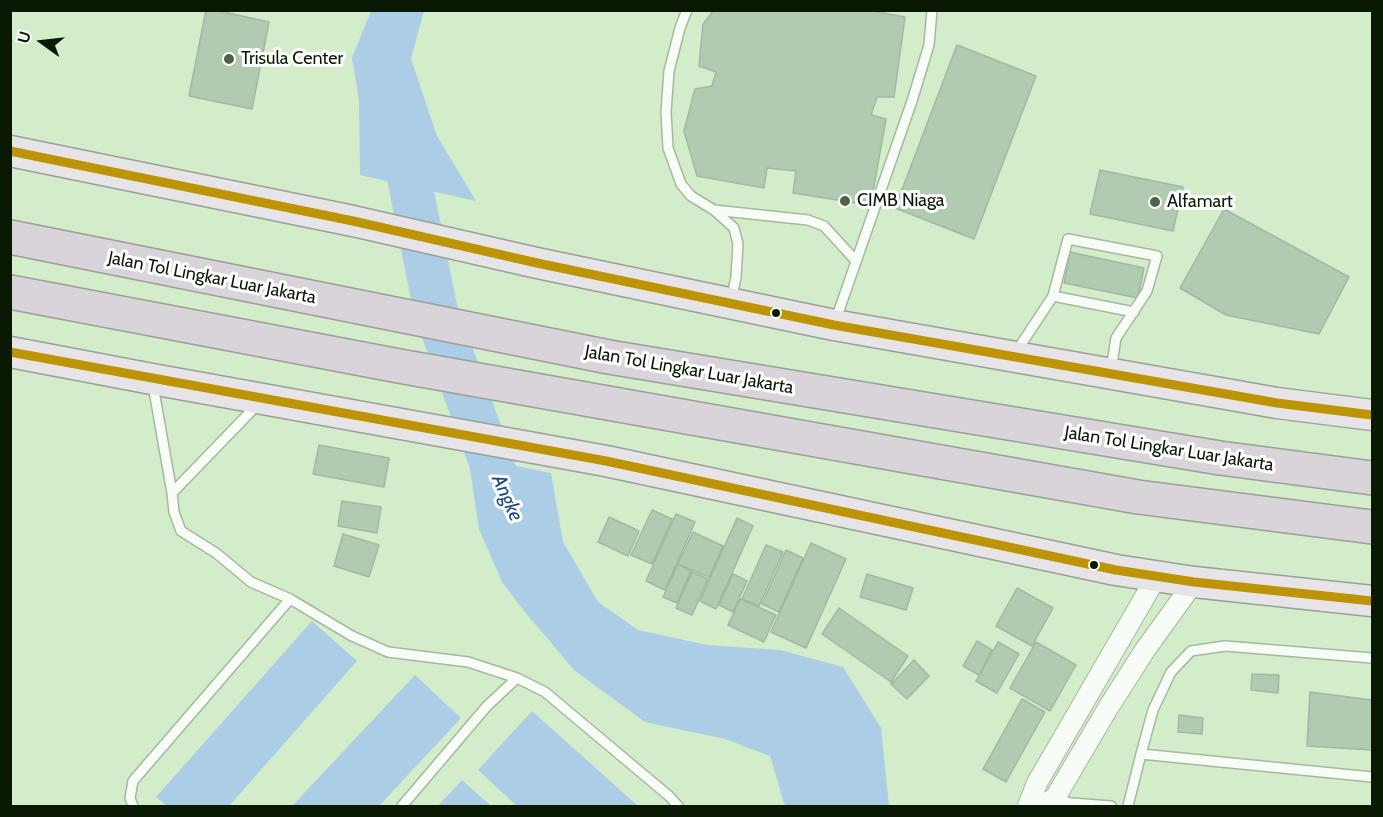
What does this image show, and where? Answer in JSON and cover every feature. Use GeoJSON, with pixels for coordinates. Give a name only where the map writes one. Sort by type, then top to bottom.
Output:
{"type":"FeatureCollection","features":[{"type":"Feature","properties":{"kind":"highway","name":"Jalan Tol Lingkar Luar Jakarta"},"geometry":{"type":"LineString","coordinates":[[10,237],[609,357],[1220,458],[1372,478]]}},
{"type":"Feature","properties":{"kind":"highway"},"geometry":{"type":"LineString","coordinates":[[10,292],[399,366],[1138,497],[1372,546]]}},
{"type":"Feature","properties":{"kind":"highway"},"geometry":{"type":"LineString","coordinates":[[1138,497],[1372,527]]}},
{"type":"Feature","properties":{"kind":"main road"},"geometry":{"type":"LineString","coordinates":[[10,151],[353,221],[537,263],[834,325],[1277,403],[1372,415]]}},
{"type":"Feature","properties":{"kind":"main road"},"geometry":{"type":"LineString","coordinates":[[10,352],[596,459],[1087,564],[1194,582],[1372,602]]}},
{"type":"Feature","properties":{"kind":"street"},"geometry":{"type":"LineString","coordinates":[[1029,807],[1037,783],[1157,576]]}},
{"type":"Feature","properties":{"kind":"street"},"geometry":{"type":"LineString","coordinates":[[1037,783],[1048,802],[1145,650],[1194,582]]}},
{"type":"Feature","properties":{"kind":"lane"},"geometry":{"type":"LineString","coordinates":[[687,10],[669,71],[666,112],[668,148],[681,184],[691,196],[714,210],[734,228],[738,244],[736,277],[730,304]]}},
{"type":"Feature","properties":{"kind":"lane"},"geometry":{"type":"LineString","coordinates":[[834,325],[912,101],[929,45],[932,10]]}},
{"type":"Feature","properties":{"kind":"lane"},"geometry":{"type":"LineString","coordinates":[[714,210],[808,220],[824,226],[856,261]]}},
{"type":"Feature","properties":{"kind":"lane"},"geometry":{"type":"LineString","coordinates":[[1013,357],[1053,296],[1068,239],[1157,256],[1147,291],[1116,338],[1111,374]]}},
{"type":"Feature","properties":{"kind":"lane"},"geometry":{"type":"LineString","coordinates":[[1053,296],[1134,312]]}},
{"type":"Feature","properties":{"kind":"lane"},"geometry":{"type":"LineString","coordinates":[[152,379],[174,512],[182,531],[216,553],[251,582],[290,599],[352,636],[388,652],[468,662],[516,678],[545,692],[669,796],[678,807]]}},
{"type":"Feature","properties":{"kind":"lane"},"geometry":{"type":"LineString","coordinates":[[172,494],[263,398]]}},
{"type":"Feature","properties":{"kind":"lane"},"geometry":{"type":"LineString","coordinates":[[133,807],[130,798],[133,781],[290,599]]}},
{"type":"Feature","properties":{"kind":"lane"},"geometry":{"type":"LineString","coordinates":[[1128,807],[1153,710],[1171,672],[1191,651],[1225,646],[1372,658]]}},
{"type":"Feature","properties":{"kind":"lane"},"geometry":{"type":"LineString","coordinates":[[402,807],[487,706],[516,678]]}},
{"type":"Feature","properties":{"kind":"lane"},"geometry":{"type":"LineString","coordinates":[[1141,754],[1372,777]]}},
{"type":"Feature","properties":{"kind":"lane"},"geometry":{"type":"LineString","coordinates":[[1048,802],[1111,807]]}},
{"type":"Feature","properties":{"kind":"water"},"geometry":{"type":"Polygon","coordinates":[[[371,11],[424,11],[411,59],[437,136],[476,201],[360,175],[359,100],[352,58],[371,11]]]}},
{"type":"Feature","properties":{"kind":"water"},"geometry":{"type":"Polygon","coordinates":[[[468,456],[551,473],[563,542],[598,602],[638,630],[707,645],[780,650],[843,667],[881,728],[889,806],[785,806],[770,756],[725,739],[645,722],[574,670],[502,582],[479,529],[468,456]]]}},
{"type":"Feature","properties":{"kind":"water"},"geometry":{"type":"Polygon","coordinates":[[[312,621],[357,661],[229,806],[167,806],[156,797],[312,621]]]}},
{"type":"Feature","properties":{"kind":"water"},"geometry":{"type":"Polygon","coordinates":[[[415,675],[461,718],[379,806],[292,806],[415,675]]]}},
{"type":"Feature","properties":{"kind":"water"},"geometry":{"type":"Polygon","coordinates":[[[532,711],[638,806],[517,806],[478,770],[532,711]]]}},
{"type":"Feature","properties":{"kind":"water"},"geometry":{"type":"Polygon","coordinates":[[[462,780],[491,806],[438,806],[462,780]]]}},
{"type":"Feature","properties":{"kind":"building","name":"Trisula Center"},"geometry":{"type":"Polygon","coordinates":[[[206,10],[269,22],[252,109],[189,96],[206,10]]]}},
{"type":"Feature","properties":{"kind":"building"},"geometry":{"type":"Polygon","coordinates":[[[714,10],[867,10],[905,17],[894,97],[877,97],[871,115],[886,119],[872,197],[862,204],[793,193],[796,171],[767,168],[764,188],[697,176],[684,131],[695,89],[712,86],[716,72],[699,66],[703,24],[714,10]]]}},
{"type":"Feature","properties":{"kind":"building"},"geometry":{"type":"Polygon","coordinates":[[[957,45],[1036,76],[974,239],[895,208],[957,45]]]}},
{"type":"Feature","properties":{"kind":"building"},"geometry":{"type":"Polygon","coordinates":[[[1100,170],[1183,187],[1173,231],[1090,214],[1100,170]]]}},
{"type":"Feature","properties":{"kind":"building"},"geometry":{"type":"Polygon","coordinates":[[[1224,209],[1349,277],[1319,334],[1226,315],[1180,288],[1224,209]]]}},
{"type":"Feature","properties":{"kind":"building"},"geometry":{"type":"Polygon","coordinates":[[[1070,252],[1144,268],[1138,298],[1064,283],[1070,252]]]}},
{"type":"Feature","properties":{"kind":"building"},"geometry":{"type":"Polygon","coordinates":[[[319,445],[389,458],[384,487],[313,474],[319,445]]]}},
{"type":"Feature","properties":{"kind":"building"},"geometry":{"type":"Polygon","coordinates":[[[342,501],[381,507],[377,533],[338,526],[342,501]]]}},
{"type":"Feature","properties":{"kind":"building"},"geometry":{"type":"Polygon","coordinates":[[[652,510],[672,519],[652,564],[631,555],[652,510]]]}},
{"type":"Feature","properties":{"kind":"building"},"geometry":{"type":"Polygon","coordinates":[[[676,514],[695,522],[665,590],[646,581],[676,514]]]}},
{"type":"Feature","properties":{"kind":"building"},"geometry":{"type":"Polygon","coordinates":[[[609,517],[639,531],[628,556],[598,542],[609,517]]]}},
{"type":"Feature","properties":{"kind":"building"},"geometry":{"type":"Polygon","coordinates":[[[737,518],[753,526],[716,609],[700,601],[737,518]]]}},
{"type":"Feature","properties":{"kind":"building"},"geometry":{"type":"Polygon","coordinates":[[[693,532],[723,546],[709,577],[678,564],[693,532]]]}},
{"type":"Feature","properties":{"kind":"building"},"geometry":{"type":"Polygon","coordinates":[[[343,534],[379,545],[369,577],[334,566],[343,534]]]}},
{"type":"Feature","properties":{"kind":"building"},"geometry":{"type":"Polygon","coordinates":[[[811,543],[846,559],[806,648],[771,632],[811,543]]]}},
{"type":"Feature","properties":{"kind":"building"},"geometry":{"type":"Polygon","coordinates":[[[766,545],[783,552],[759,606],[742,599],[766,545]]]}},
{"type":"Feature","properties":{"kind":"building"},"geometry":{"type":"Polygon","coordinates":[[[786,550],[803,558],[779,612],[762,604],[786,550]]]}},
{"type":"Feature","properties":{"kind":"building"},"geometry":{"type":"Polygon","coordinates":[[[678,564],[691,571],[677,603],[663,597],[678,564]]]}},
{"type":"Feature","properties":{"kind":"building"},"geometry":{"type":"Polygon","coordinates":[[[692,572],[708,579],[692,615],[676,608],[692,572]]]}},
{"type":"Feature","properties":{"kind":"building"},"geometry":{"type":"Polygon","coordinates":[[[733,574],[747,581],[733,612],[719,605],[733,574]]]}},
{"type":"Feature","properties":{"kind":"building"},"geometry":{"type":"Polygon","coordinates":[[[867,574],[913,588],[906,610],[860,597],[867,574]]]}},
{"type":"Feature","properties":{"kind":"building"},"geometry":{"type":"Polygon","coordinates":[[[1017,588],[1053,608],[1032,646],[996,626],[1017,588]]]}},
{"type":"Feature","properties":{"kind":"building"},"geometry":{"type":"Polygon","coordinates":[[[740,599],[776,615],[764,642],[728,625],[740,599]]]}},
{"type":"Feature","properties":{"kind":"building"},"geometry":{"type":"Polygon","coordinates":[[[839,608],[908,656],[891,682],[822,634],[839,608]]]}},
{"type":"Feature","properties":{"kind":"building"},"geometry":{"type":"Polygon","coordinates":[[[977,641],[992,650],[979,675],[963,666],[977,641]]]}},
{"type":"Feature","properties":{"kind":"building"},"geometry":{"type":"Polygon","coordinates":[[[998,642],[1019,654],[997,693],[976,681],[998,642]]]}},
{"type":"Feature","properties":{"kind":"building"},"geometry":{"type":"Polygon","coordinates":[[[1036,642],[1076,665],[1050,711],[1010,688],[1036,642]]]}},
{"type":"Feature","properties":{"kind":"building"},"geometry":{"type":"Polygon","coordinates":[[[914,660],[929,676],[907,699],[891,684],[914,660]]]}},
{"type":"Feature","properties":{"kind":"building"},"geometry":{"type":"Polygon","coordinates":[[[1252,674],[1279,675],[1278,693],[1251,690],[1252,674]]]}},
{"type":"Feature","properties":{"kind":"building"},"geometry":{"type":"Polygon","coordinates":[[[1310,692],[1372,700],[1372,750],[1307,746],[1310,692]]]}},
{"type":"Feature","properties":{"kind":"building"},"geometry":{"type":"Polygon","coordinates":[[[1022,699],[1045,712],[1006,782],[983,769],[1022,699]]]}},
{"type":"Feature","properties":{"kind":"building"},"geometry":{"type":"Polygon","coordinates":[[[1179,715],[1203,718],[1202,734],[1178,732],[1179,715]]]}},
{"type":"Feature","properties":{"kind":"waterway","name":"Angke"},"geometry":{"type":"LineString","coordinates":[[399,128],[436,312],[506,503],[513,514]]}},
{"type":"Feature","properties":{"kind":"transit line"},"geometry":{"type":"LineString","coordinates":[[10,151],[353,221],[537,263],[834,325],[1277,403],[1372,415]]}},
{"type":"Feature","properties":{"kind":"transit line"},"geometry":{"type":"LineString","coordinates":[[10,352],[606,461],[1116,570],[1194,582],[1372,601]]}},
{"type":"Feature","properties":{"kind":"place","name":"Trisula Center"},"geometry":{"type":"Point","coordinates":[229,59]}},
{"type":"Feature","properties":{"kind":"place","name":"CIMB Niaga"},"geometry":{"type":"Point","coordinates":[845,201]}},
{"type":"Feature","properties":{"kind":"place","name":"Alfamart"},"geometry":{"type":"Point","coordinates":[1155,202]}}]}
